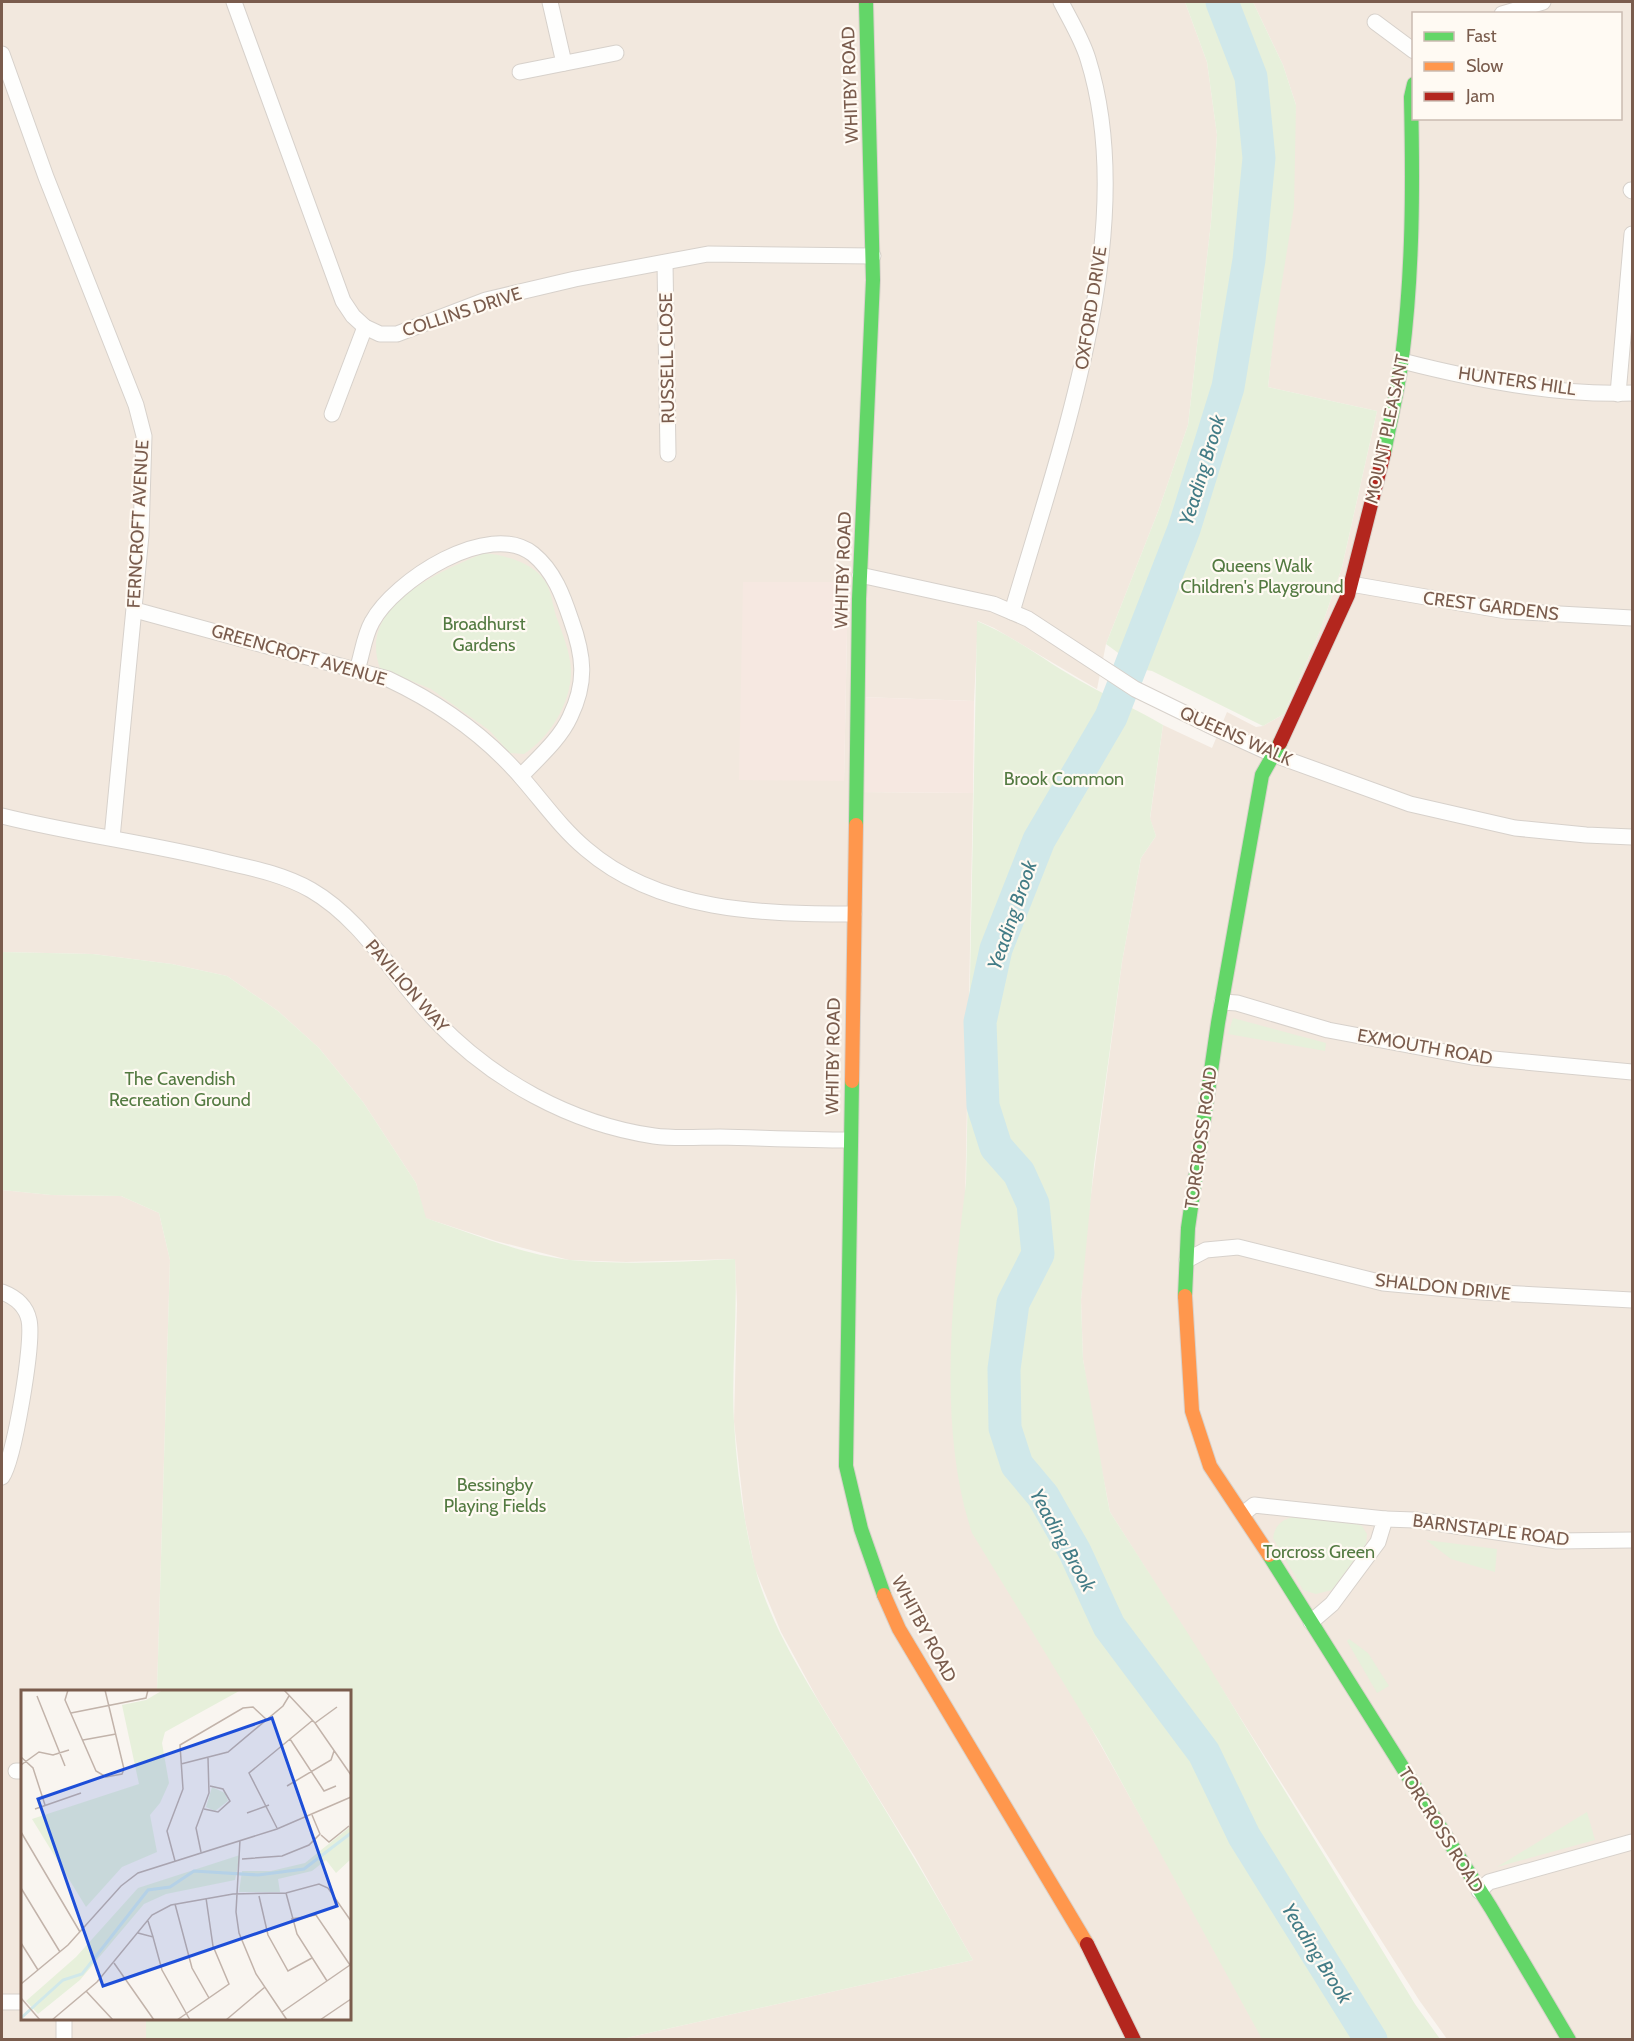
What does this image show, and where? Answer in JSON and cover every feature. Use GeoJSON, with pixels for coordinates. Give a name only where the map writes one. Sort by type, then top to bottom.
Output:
{"type":"FeatureCollection","features":[{"type":"Feature","properties":{"kind":"street"},"geometry":{"type":"LineString","coordinates":[[234,2],[344,301],[365,327],[332,414]]}},
{"type":"Feature","properties":{"kind":"street"},"geometry":{"type":"LineString","coordinates":[[550,2],[564,63]]}},
{"type":"Feature","properties":{"kind":"street","name":"WHITBY ROAD"},"geometry":{"type":"LineString","coordinates":[[866,2],[873,256],[860,575],[849,1140],[846,1466],[860,1532],[878,1586],[899,1629],[1093,1954],[1134,2040]]}},
{"type":"Feature","properties":{"kind":"street","name":"OXFORD DRIVE"},"geometry":{"type":"LineString","coordinates":[[1012,612],[1087,350],[1107,200],[1100,111],[1088,58],[1061,2]]}},
{"type":"Feature","properties":{"kind":"street"},"geometry":{"type":"LineString","coordinates":[[1509,12],[1543,2]]}},
{"type":"Feature","properties":{"kind":"street"},"geometry":{"type":"LineString","coordinates":[[1375,22],[1412,50]]}},
{"type":"Feature","properties":{"kind":"street"},"geometry":{"type":"LineString","coordinates":[[520,72],[616,53]]}},
{"type":"Feature","properties":{"kind":"street","name":"FERNCROFT AVENUE"},"geometry":{"type":"LineString","coordinates":[[2,54],[50,188],[136,405],[144,436],[145,468],[135,610],[112,838]]}},
{"type":"Feature","properties":{"kind":"street","name":"MOUNT PLEASANT"},"geometry":{"type":"LineString","coordinates":[[1272,754],[1292,721],[1351,584],[1379,476],[1402,362],[1412,257],[1412,90]]}},
{"type":"Feature","properties":{"kind":"street"},"geometry":{"type":"LineString","coordinates":[[1625,394],[1632,234]]}},
{"type":"Feature","properties":{"kind":"street","name":"COLLINS DRIVE"},"geometry":{"type":"LineString","coordinates":[[365,327],[380,334],[397,334],[486,300],[575,279],[708,254],[873,256]]}},
{"type":"Feature","properties":{"kind":"street","name":"RUSSELL CLOSE"},"geometry":{"type":"LineString","coordinates":[[665,263],[668,454]]}},
{"type":"Feature","properties":{"kind":"street","name":"HUNTERS HILL"},"geometry":{"type":"LineString","coordinates":[[1402,362],[1480,379],[1625,394]]}},
{"type":"Feature","properties":{"kind":"street"},"geometry":{"type":"LineString","coordinates":[[357,670],[371,623],[394,592],[420,573],[446,558],[480,546],[506,544],[532,553],[551,572],[565,603],[577,636],[584,677],[570,718],[521,776]]}},
{"type":"Feature","properties":{"kind":"street","name":"QUEENS WALK"},"geometry":{"type":"LineString","coordinates":[[860,575],[993,604],[1028,620],[1135,689],[1272,754],[1410,804],[1515,828],[1632,837]]}},
{"type":"Feature","properties":{"kind":"street","name":"CREST GARDENS"},"geometry":{"type":"LineString","coordinates":[[1351,584],[1506,611],[1632,618]]}},
{"type":"Feature","properties":{"kind":"street","name":"GREENCROFT AVENUE"},"geometry":{"type":"LineString","coordinates":[[135,610],[388,678],[470,727],[521,776],[558,821],[586,849],[615,870],[648,888],[731,909],[854,914]]}},
{"type":"Feature","properties":{"kind":"street","name":"TORCROSS ROAD"},"geometry":{"type":"LineString","coordinates":[[1272,754],[1262,775],[1194,1174],[1185,1288],[1192,1411],[1210,1466],[1244,1514],[1569,2040]]}},
{"type":"Feature","properties":{"kind":"street","name":"PAVILION WAY"},"geometry":{"type":"LineString","coordinates":[[2,816],[264,870],[311,890],[355,925],[422,1007],[450,1036],[489,1068],[540,1098],[593,1122],[655,1136],[849,1140]]}},
{"type":"Feature","properties":{"kind":"street","name":"EXMOUTH ROAD"},"geometry":{"type":"LineString","coordinates":[[1222,1002],[1237,1003],[1328,1030],[1472,1057],[1632,1072]]}},
{"type":"Feature","properties":{"kind":"street","name":"SHALDON DRIVE"},"geometry":{"type":"LineString","coordinates":[[1187,1260],[1206,1250],[1238,1247],[1383,1283],[1492,1293],[1632,1300]]}},
{"type":"Feature","properties":{"kind":"street"},"geometry":{"type":"LineString","coordinates":[[2,1292],[19,1301],[27,1312],[30,1336],[13,1451],[2,1477]]}},
{"type":"Feature","properties":{"kind":"street"},"geometry":{"type":"LineString","coordinates":[[1244,1514],[1254,1504],[1385,1519],[1378,1542],[1332,1604],[1311,1622]]}},
{"type":"Feature","properties":{"kind":"street","name":"BARNSTAPLE ROAD"},"geometry":{"type":"LineString","coordinates":[[1385,1519],[1415,1520],[1557,1541],[1632,1540]]}},
{"type":"Feature","properties":{"kind":"street"},"geometry":{"type":"LineString","coordinates":[[1479,1891],[1489,1882],[1632,1842]]}},
{"type":"Feature","properties":{"kind":"street"},"geometry":{"type":"LineString","coordinates":[[2,2002],[21,2002]]}},
{"type":"Feature","properties":{"kind":"street"},"geometry":{"type":"LineString","coordinates":[[64,2020],[64,2040]]}},
{"type":"Feature","properties":{"kind":"shaded area"},"geometry":{"type":"Polygon","coordinates":[[[2,2],[1185,2],[1207,62],[1217,135],[1211,222],[1188,425],[1159,509],[1106,644],[1097,689],[994,628],[978,621],[974,701],[861,697],[858,792],[973,793],[965,1207],[972,1515],[1265,2039],[622,2039],[973,1960],[915,1857],[818,1700],[781,1632],[755,1569],[745,1520],[734,1422],[737,1304],[735,1259],[626,1262],[569,1260],[496,1241],[425,1218],[416,1183],[363,1102],[319,1048],[278,1011],[227,976],[172,964],[93,954],[2,952],[2,2]],[[744,582],[844,781],[848,582],[744,582]]]}},
{"type":"Feature","properties":{"kind":"shaded area"},"geometry":{"type":"Polygon","coordinates":[[[1253,2],[1632,2],[1632,2039],[1447,2039],[1419,2000],[1110,1512],[1091,1414],[1083,1359],[1081,1300],[1086,1232],[1122,962],[1141,858],[1156,836],[1150,819],[1163,725],[1212,748],[1227,712],[1256,727],[1263,726],[1284,714],[1320,631],[1342,567],[1377,411],[1268,387],[1296,105],[1283,65],[1253,2]]]}},
{"type":"Feature","properties":{"kind":"shaded area"},"geometry":{"type":"Polygon","coordinates":[[[743,582],[848,582],[844,781],[739,780],[743,582]]]}},
{"type":"Feature","properties":{"kind":"shaded area"},"geometry":{"type":"Polygon","coordinates":[[[861,697],[974,701],[973,793],[857,792],[861,697]]]}},
{"type":"Feature","properties":{"kind":"shaded area"},"geometry":{"type":"Polygon","coordinates":[[[2,1190],[51,1195],[121,1196],[159,1213],[170,1260],[157,1690],[21,1690],[21,2020],[146,2020],[146,2039],[2,2039],[2,1190]]]}},
{"type":"Feature","properties":{"kind":"green space","name":"Queens Walk Children's Playground"},"geometry":{"type":"Polygon","coordinates":[[[1185,2],[1253,2],[1283,65],[1296,105],[1294,207],[1275,325],[1268,387],[1377,411],[1342,567],[1320,631],[1284,714],[1263,726],[1152,671],[1140,669],[1106,644],[1159,509],[1188,425],[1211,222],[1217,135],[1207,62],[1185,2]]]}},
{"type":"Feature","properties":{"kind":"green space","name":"Broadhurst Gardens"},"geometry":{"type":"Polygon","coordinates":[[[484,553],[525,564],[545,581],[569,656],[571,669],[568,694],[558,718],[534,747],[524,754],[510,753],[489,730],[431,689],[380,668],[376,646],[380,627],[391,609],[406,594],[425,581],[484,553]]]}},
{"type":"Feature","properties":{"kind":"green space","name":"Brook Common"},"geometry":{"type":"Polygon","coordinates":[[[977,621],[1163,725],[1150,818],[1156,836],[1141,858],[1122,962],[1094,1165],[1081,1300],[1083,1359],[1110,1512],[1203,1657],[1415,2004],[1440,2039],[1262,2039],[1099,1741],[972,1533],[961,1492],[954,1449],[951,1360],[956,1269],[966,1183],[977,621]]]}},
{"type":"Feature","properties":{"kind":"green space","name":"Bessingby Playing Fields"},"geometry":{"type":"Polygon","coordinates":[[[2,952],[93,954],[172,964],[227,976],[278,1011],[319,1048],[363,1102],[416,1183],[426,1218],[516,1248],[570,1260],[632,1263],[735,1259],[733,1402],[735,1441],[747,1531],[762,1591],[783,1639],[809,1686],[913,1856],[973,1960],[622,2039],[146,2039],[146,2020],[351,2020],[351,1690],[157,1690],[170,1260],[159,1213],[121,1196],[51,1195],[2,1190],[2,952]]]}},
{"type":"Feature","properties":{"kind":"green space"},"geometry":{"type":"Polygon","coordinates":[[[1233,1018],[1326,1043],[1325,1051],[1228,1034],[1233,1018]]]}},
{"type":"Feature","properties":{"kind":"green space","name":"Torcross Green"},"geometry":{"type":"Polygon","coordinates":[[[1292,1517],[1348,1521],[1362,1526],[1367,1534],[1366,1544],[1332,1590],[1316,1594],[1303,1590],[1273,1538],[1279,1524],[1292,1517]]]}},
{"type":"Feature","properties":{"kind":"green space"},"geometry":{"type":"Polygon","coordinates":[[[1426,1540],[1497,1549],[1495,1572],[1451,1559],[1426,1540]]]}},
{"type":"Feature","properties":{"kind":"green space"},"geometry":{"type":"Polygon","coordinates":[[[1349,1639],[1368,1653],[1389,1686],[1377,1693],[1347,1641],[1349,1639]]]}},
{"type":"Feature","properties":{"kind":"green space"},"geometry":{"type":"Polygon","coordinates":[[[1587,1812],[1595,1840],[1497,1867],[1587,1812]]]}},
{"type":"Feature","properties":{"kind":"waterway","name":"Yeading Brook"},"geometry":{"type":"LineString","coordinates":[[1222,2],[1251,77],[1259,158],[1249,260],[1228,387],[1184,529],[1111,717],[1039,840],[996,949],[980,1022],[983,1106],[996,1147],[1019,1173],[1033,1204],[1038,1254],[1013,1303],[1004,1369],[1005,1428],[1017,1465],[1043,1496],[1075,1552],[1109,1626],[1204,1753],[1244,1836],[1371,2040]]}},
{"type":"Feature","properties":{"kind":"traffic: fast"},"geometry":{"type":"LineString","coordinates":[[856,825],[859,599],[873,280],[866,2]]}},
{"type":"Feature","properties":{"kind":"traffic: fast"},"geometry":{"type":"LineString","coordinates":[[1384,453],[1396,394],[1406,325],[1412,195],[1412,93]]}},
{"type":"Feature","properties":{"kind":"traffic: fast"},"geometry":{"type":"LineString","coordinates":[[1185,1296],[1188,1228],[1218,1023],[1262,775],[1280,743]]}},
{"type":"Feature","properties":{"kind":"traffic: fast"},"geometry":{"type":"LineString","coordinates":[[852,1081],[846,1466],[861,1529],[884,1595]]}},
{"type":"Feature","properties":{"kind":"traffic: fast"},"geometry":{"type":"LineString","coordinates":[[1269,1555],[1491,1908],[1569,2040]]}},
{"type":"Feature","properties":{"kind":"traffic: slow"},"geometry":{"type":"LineString","coordinates":[[852,1081],[856,825]]}},
{"type":"Feature","properties":{"kind":"traffic: slow"},"geometry":{"type":"LineString","coordinates":[[1185,1296],[1192,1411],[1210,1466],[1269,1555]]}},
{"type":"Feature","properties":{"kind":"traffic: slow"},"geometry":{"type":"LineString","coordinates":[[884,1595],[899,1629],[1087,1944]]}},
{"type":"Feature","properties":{"kind":"traffic: jam"},"geometry":{"type":"LineString","coordinates":[[1280,743],[1348,595],[1384,453]]}},
{"type":"Feature","properties":{"kind":"traffic: jam"},"geometry":{"type":"LineString","coordinates":[[1087,1944],[1134,2040]]}},
{"type":"Feature","properties":{"kind":"park label","name":"The Cavendish Recreation Ground"},"geometry":{"type":"Point","coordinates":[180,1089]}}]}
